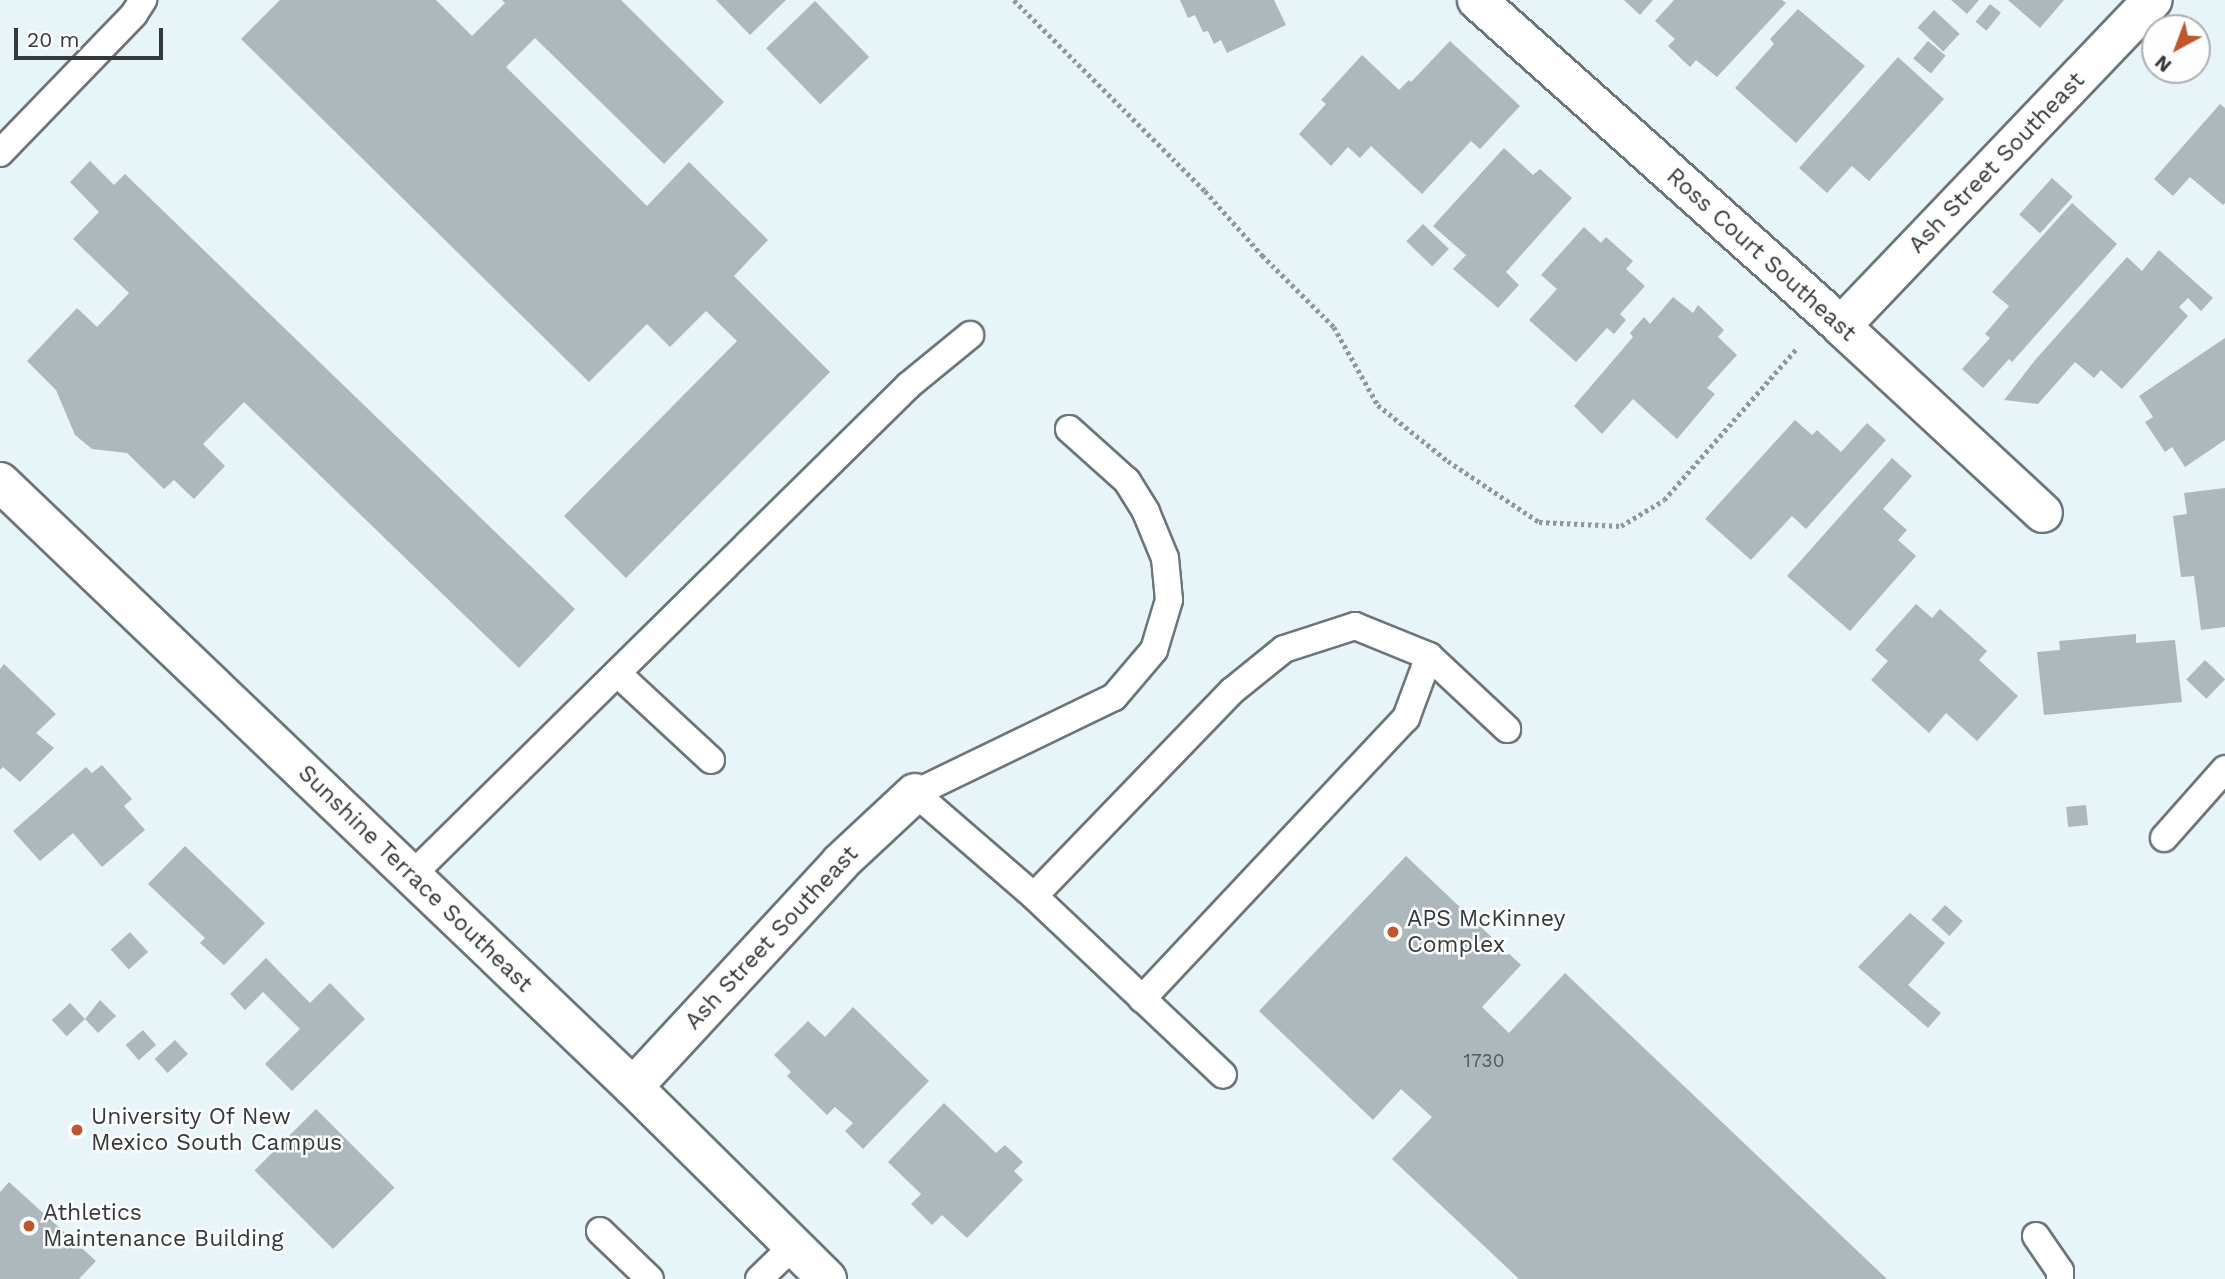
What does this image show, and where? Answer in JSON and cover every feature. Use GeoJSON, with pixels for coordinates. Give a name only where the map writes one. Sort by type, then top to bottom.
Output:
{"type":"FeatureCollection","features":[{"type":"Feature","properties":{"kind":"street","name":"Ross Court Southeast"},"geometry":{"type":"LineString","coordinates":[[1477,0],[1841,326],[2043,513]]}},
{"type":"Feature","properties":{"kind":"street","name":"Ash Street Southeast"},"geometry":{"type":"LineString","coordinates":[[1841,326],[2153,0]]}},
{"type":"Feature","properties":{"kind":"street","name":"Sunshine Terrace Southeast"},"geometry":{"type":"LineString","coordinates":[[0,482],[633,1087],[827,1279]]}},
{"type":"Feature","properties":{"kind":"street","name":"Ash Street Southeast"},"geometry":{"type":"LineString","coordinates":[[633,1087],[841,862],[915,793]]}},
{"type":"Feature","properties":{"kind":"lane"},"geometry":{"type":"LineString","coordinates":[[0,153],[134,15],[143,0]]}},
{"type":"Feature","properties":{"kind":"lane"},"geometry":{"type":"LineString","coordinates":[[411,876],[909,384],[970,335]]}},
{"type":"Feature","properties":{"kind":"lane"},"geometry":{"type":"LineString","coordinates":[[1069,429],[1127,481],[1146,512],[1165,558],[1169,600],[1154,650],[1114,697],[915,793],[1034,896],[1223,1075]]}},
{"type":"Feature","properties":{"kind":"lane"},"geometry":{"type":"LineString","coordinates":[[1034,896],[1232,691],[1284,649],[1355,626],[1429,656],[1507,729]]}},
{"type":"Feature","properties":{"kind":"lane"},"geometry":{"type":"LineString","coordinates":[[1143,999],[1406,718],[1429,656]]}},
{"type":"Feature","properties":{"kind":"lane"},"geometry":{"type":"LineString","coordinates":[[617,673],[711,760]]}},
{"type":"Feature","properties":{"kind":"lane"},"geometry":{"type":"LineString","coordinates":[[2164,838],[2225,769]]}},
{"type":"Feature","properties":{"kind":"lane"},"geometry":{"type":"LineString","coordinates":[[600,1231],[650,1279]]}},
{"type":"Feature","properties":{"kind":"lane"},"geometry":{"type":"LineString","coordinates":[[2036,1236],[2060,1271],[2060,1279]]}},
{"type":"Feature","properties":{"kind":"lane"},"geometry":{"type":"LineString","coordinates":[[759,1279],[793,1246]]}},
{"type":"Feature","properties":{"kind":"path"},"geometry":{"type":"LineString","coordinates":[[1014,0],[1205,191],[1262,255],[1334,327],[1378,405],[1448,461],[1539,522],[1621,526],[1664,500],[1798,347]]}},
{"type":"Feature","properties":{"kind":"building"},"geometry":{"type":"Polygon","coordinates":[[[280,0],[436,0],[472,36],[505,3],[502,0],[621,0],[724,102],[664,164],[535,38],[506,67],[647,206],[689,162],[768,240],[734,276],[830,372],[626,578],[564,516],[737,341],[706,311],[670,347],[647,324],[589,382],[241,39],[280,0]]]}},
{"type":"Feature","properties":{"kind":"building"},"geometry":{"type":"Polygon","coordinates":[[[716,0],[786,0],[750,35],[716,0]]]}},
{"type":"Feature","properties":{"kind":"building"},"geometry":{"type":"Polygon","coordinates":[[[1180,0],[1274,0],[1286,25],[1227,53],[1221,40],[1214,44],[1208,31],[1203,32],[1195,15],[1188,18],[1180,0]]]}},
{"type":"Feature","properties":{"kind":"building"},"geometry":{"type":"Polygon","coordinates":[[[1624,0],[1653,0],[1640,15],[1624,0]]]}},
{"type":"Feature","properties":{"kind":"building"},"geometry":{"type":"Polygon","coordinates":[[[1674,0],[1782,0],[1786,3],[1717,77],[1696,60],[1690,67],[1668,46],[1675,39],[1655,21],[1674,0]]]}},
{"type":"Feature","properties":{"kind":"building"},"geometry":{"type":"Polygon","coordinates":[[[1951,0],[1979,0],[1967,14],[1951,0]]]}},
{"type":"Feature","properties":{"kind":"building"},"geometry":{"type":"Polygon","coordinates":[[[2008,0],[2064,0],[2040,28],[2008,0]]]}},
{"type":"Feature","properties":{"kind":"building"},"geometry":{"type":"Polygon","coordinates":[[[815,1],[869,57],[820,104],[766,48],[815,1]]]}},
{"type":"Feature","properties":{"kind":"building"},"geometry":{"type":"Polygon","coordinates":[[[1990,4],[2001,13],[1986,31],[1976,22],[1990,4]]]}},
{"type":"Feature","properties":{"kind":"building"},"geometry":{"type":"Polygon","coordinates":[[[1798,9],[1865,66],[1796,143],[1735,88],[1774,44],[1770,39],[1798,9]]]}},
{"type":"Feature","properties":{"kind":"building"},"geometry":{"type":"Polygon","coordinates":[[[1934,10],[1960,34],[1943,51],[1918,28],[1934,10]]]}},
{"type":"Feature","properties":{"kind":"building"},"geometry":{"type":"Polygon","coordinates":[[[1450,41],[1520,106],[1480,149],[1471,141],[1422,194],[1371,146],[1360,158],[1348,147],[1331,166],[1299,134],[1326,104],[1321,100],[1362,55],[1399,90],[1409,80],[1411,82],[1450,41]]]}},
{"type":"Feature","properties":{"kind":"building"},"geometry":{"type":"Polygon","coordinates":[[[1928,41],[1946,56],[1931,73],[1913,59],[1928,41]]]}},
{"type":"Feature","properties":{"kind":"building"},"geometry":{"type":"Polygon","coordinates":[[[1898,57],[1944,99],[1869,181],[1852,166],[1827,193],[1799,168],[1898,57]]]}},
{"type":"Feature","properties":{"kind":"building"},"geometry":{"type":"Polygon","coordinates":[[[2220,104],[2225,108],[2225,203],[2223,205],[2190,177],[2173,196],[2154,179],[2220,104]]]}},
{"type":"Feature","properties":{"kind":"building"},"geometry":{"type":"Polygon","coordinates":[[[1504,148],[1533,175],[1540,169],[1572,198],[1506,272],[1519,285],[1498,308],[1453,269],[1466,255],[1433,226],[1504,148]]]}},
{"type":"Feature","properties":{"kind":"building"},"geometry":{"type":"Polygon","coordinates":[[[90,161],[114,185],[125,174],[575,609],[519,668],[244,402],[203,444],[225,466],[194,499],[174,480],[164,489],[127,453],[92,449],[75,435],[56,390],[27,361],[77,308],[97,327],[129,293],[73,239],[99,212],[70,182],[90,161]]]}},
{"type":"Feature","properties":{"kind":"building"},"geometry":{"type":"Polygon","coordinates":[[[2052,178],[2073,197],[2040,233],[2019,214],[2052,178]]]}},
{"type":"Feature","properties":{"kind":"building"},"geometry":{"type":"Polygon","coordinates":[[[2072,203],[2117,244],[2012,362],[2009,359],[1983,388],[1962,369],[1990,338],[1985,334],[2009,306],[1992,292],[2072,203]]]}},
{"type":"Feature","properties":{"kind":"building"},"geometry":{"type":"Polygon","coordinates":[[[1423,224],[1449,249],[1432,266],[1406,241],[1423,224]]]}},
{"type":"Feature","properties":{"kind":"building"},"geometry":{"type":"Polygon","coordinates":[[[1584,227],[1601,243],[1606,237],[1633,261],[1626,269],[1645,286],[1620,314],[1626,320],[1614,334],[1607,328],[1576,362],[1529,320],[1557,289],[1541,275],[1584,227]]]}},
{"type":"Feature","properties":{"kind":"building"},"geometry":{"type":"Polygon","coordinates":[[[2159,250],[2213,298],[2201,311],[2188,298],[2179,307],[2188,316],[2122,389],[2101,370],[2094,378],[2075,362],[2038,404],[2004,400],[2036,359],[2127,257],[2142,271],[2159,250]]]}},
{"type":"Feature","properties":{"kind":"building"},"geometry":{"type":"Polygon","coordinates":[[[1673,297],[1693,313],[1698,305],[1724,330],[1718,337],[1737,355],[1707,388],[1715,394],[1677,439],[1633,399],[1602,434],[1574,406],[1633,337],[1630,333],[1644,317],[1650,324],[1673,297]]]}},
{"type":"Feature","properties":{"kind":"building"},"geometry":{"type":"Polygon","coordinates":[[[2225,338],[2225,440],[2185,467],[2172,447],[2165,452],[2145,422],[2153,417],[2139,396],[2225,338]]]}},
{"type":"Feature","properties":{"kind":"building"},"geometry":{"type":"Polygon","coordinates":[[[1795,420],[1812,435],[1817,430],[1841,452],[1867,423],[1886,440],[1806,529],[1792,516],[1751,560],[1705,519],[1795,420]]]}},
{"type":"Feature","properties":{"kind":"building"},"geometry":{"type":"Polygon","coordinates":[[[1892,458],[1912,476],[1883,509],[1907,530],[1898,540],[1916,556],[1850,631],[1787,576],[1892,458]]]}},
{"type":"Feature","properties":{"kind":"building"},"geometry":{"type":"Polygon","coordinates":[[[2225,488],[2225,627],[2201,630],[2194,576],[2181,577],[2173,516],[2187,514],[2184,493],[2225,488]]]}},
{"type":"Feature","properties":{"kind":"building"},"geometry":{"type":"Polygon","coordinates":[[[1916,604],[1932,618],[1940,609],[1987,651],[1979,660],[2018,696],[1977,741],[1946,713],[1929,733],[1871,680],[1888,661],[1875,650],[1916,604]]]}},
{"type":"Feature","properties":{"kind":"building"},"geometry":{"type":"Polygon","coordinates":[[[2136,634],[2136,643],[2175,640],[2182,702],[2044,715],[2037,652],[2060,650],[2059,641],[2136,634]]]}},
{"type":"Feature","properties":{"kind":"building"},"geometry":{"type":"Polygon","coordinates":[[[2205,660],[2225,679],[2206,699],[2186,679],[2205,660]]]}},
{"type":"Feature","properties":{"kind":"building"},"geometry":{"type":"Polygon","coordinates":[[[4,664],[56,714],[36,733],[54,748],[20,782],[3,767],[0,770],[0,669],[4,664]]]}},
{"type":"Feature","properties":{"kind":"building"},"geometry":{"type":"Polygon","coordinates":[[[102,765],[132,799],[124,806],[145,830],[102,867],[73,833],[40,861],[13,831],[86,767],[92,773],[102,765]]]}},
{"type":"Feature","properties":{"kind":"building"},"geometry":{"type":"Polygon","coordinates":[[[2086,805],[2088,825],[2068,827],[2066,807],[2086,805]]]}},
{"type":"Feature","properties":{"kind":"building"},"geometry":{"type":"Polygon","coordinates":[[[185,846],[265,923],[224,965],[200,943],[205,938],[148,884],[185,846]]]}},
{"type":"Feature","properties":{"kind":"building","name":"APS McKinney Complex"},"geometry":{"type":"Polygon","coordinates":[[[1406,856],[1521,965],[1482,1007],[1509,1033],[1565,973],[1887,1279],[1519,1279],[1392,1159],[1432,1117],[1401,1089],[1373,1120],[1259,1011],[1406,856]]]}},
{"type":"Feature","properties":{"kind":"building"},"geometry":{"type":"Polygon","coordinates":[[[1945,905],[1963,921],[1949,936],[1932,920],[1945,905]]]}},
{"type":"Feature","properties":{"kind":"building"},"geometry":{"type":"Polygon","coordinates":[[[1910,913],[1945,943],[1908,985],[1941,1013],[1928,1028],[1858,967],[1910,913]]]}},
{"type":"Feature","properties":{"kind":"building"},"geometry":{"type":"Polygon","coordinates":[[[130,932],[148,952],[129,969],[111,949],[130,932]]]}},
{"type":"Feature","properties":{"kind":"building"},"geometry":{"type":"Polygon","coordinates":[[[266,958],[310,1003],[330,983],[365,1019],[292,1091],[265,1064],[300,1029],[263,992],[245,1010],[230,994],[266,958]]]}},
{"type":"Feature","properties":{"kind":"building"},"geometry":{"type":"Polygon","coordinates":[[[100,1000],[116,1016],[98,1033],[85,1019],[100,1000]]]}},
{"type":"Feature","properties":{"kind":"building"},"geometry":{"type":"Polygon","coordinates":[[[70,1003],[85,1019],[67,1036],[52,1020],[70,1003]]]}},
{"type":"Feature","properties":{"kind":"building"},"geometry":{"type":"Polygon","coordinates":[[[853,1007],[929,1081],[863,1149],[845,1131],[853,1123],[835,1107],[827,1115],[787,1076],[791,1072],[774,1055],[808,1021],[825,1037],[853,1007]]]}},
{"type":"Feature","properties":{"kind":"building"},"geometry":{"type":"Polygon","coordinates":[[[143,1030],[156,1045],[139,1060],[126,1045],[143,1030]]]}},
{"type":"Feature","properties":{"kind":"building"},"geometry":{"type":"Polygon","coordinates":[[[175,1040],[188,1054],[167,1073],[155,1059],[175,1040]]]}},
{"type":"Feature","properties":{"kind":"building"},"geometry":{"type":"Polygon","coordinates":[[[944,1103],[996,1153],[1005,1145],[1023,1162],[1014,1171],[1023,1180],[967,1238],[942,1215],[932,1225],[911,1204],[921,1194],[888,1162],[944,1103]]]}},
{"type":"Feature","properties":{"kind":"building"},"geometry":{"type":"Polygon","coordinates":[[[316,1109],[394,1187],[333,1249],[254,1171],[316,1109]]]}},
{"type":"Feature","properties":{"kind":"building","name":"Athletics Maintenance Building"},"geometry":{"type":"Polygon","coordinates":[[[9,1182],[96,1261],[79,1279],[0,1279],[0,1192],[9,1182]]]}},
{"type":"Feature","properties":{"kind":"place","name":"APS McKinney Complex"},"geometry":{"type":"Point","coordinates":[1393,932]}},
{"type":"Feature","properties":{"kind":"place","name":"University Of New Mexico South Campus"},"geometry":{"type":"Point","coordinates":[77,1130]}},
{"type":"Feature","properties":{"kind":"place","name":"Athletics Maintenance Building"},"geometry":{"type":"Point","coordinates":[29,1226]}}]}
